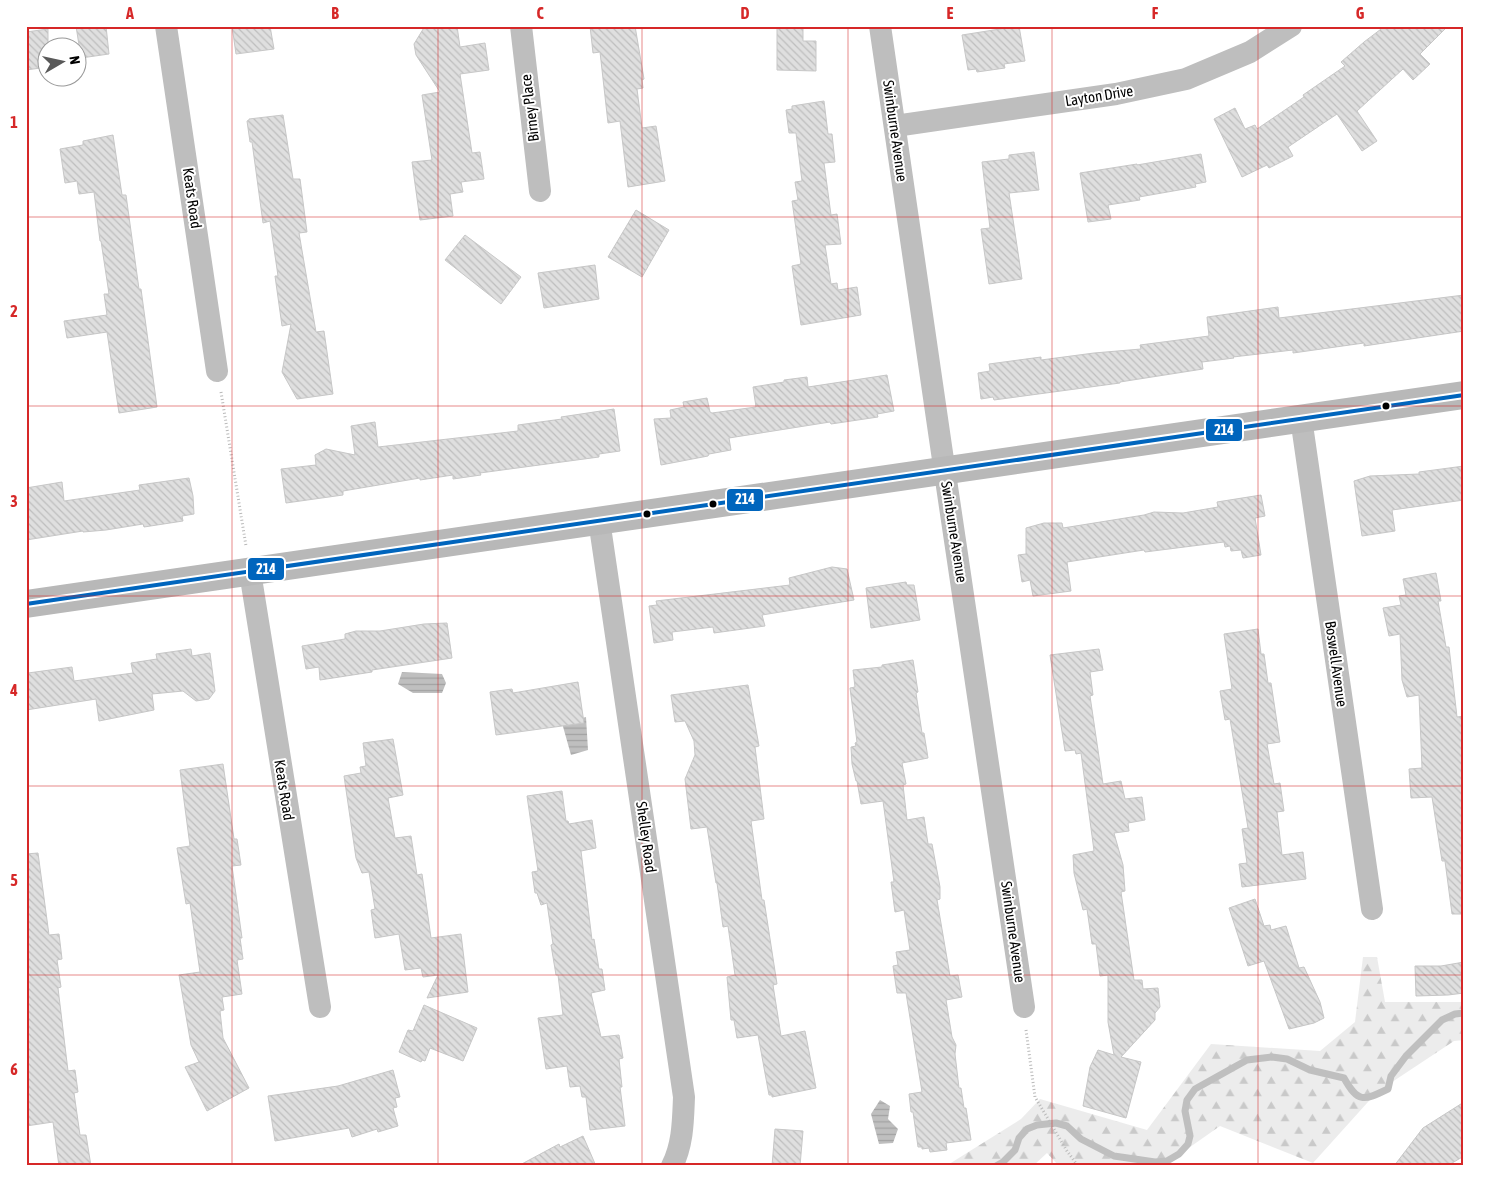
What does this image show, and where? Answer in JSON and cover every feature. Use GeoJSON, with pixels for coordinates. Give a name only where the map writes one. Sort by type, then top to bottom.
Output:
{"type":"FeatureCollection","features":[{"type":"Feature","properties":{"kind":"street","name":"Keats Road"},"geometry":{"type":"LineString","coordinates":[[166,26],[217,370]]}},
{"type":"Feature","properties":{"kind":"street","name":"Birney Place"},"geometry":{"type":"LineString","coordinates":[[520,26],[540,191]]}},
{"type":"Feature","properties":{"kind":"street","name":"Swinburne Avenue"},"geometry":{"type":"LineString","coordinates":[[880,26],[1024,1007]]}},
{"type":"Feature","properties":{"kind":"street","name":"Layton Drive"},"geometry":{"type":"LineString","coordinates":[[895,126],[1116,94],[1186,80],[1250,52],[1291,26]]}},
{"type":"Feature","properties":{"kind":"street"},"geometry":{"type":"LineString","coordinates":[[26,604],[944,469],[1464,395]]}},
{"type":"Feature","properties":{"kind":"street","name":"Boswell Avenue"},"geometry":{"type":"LineString","coordinates":[[1301,418],[1372,909]]}},
{"type":"Feature","properties":{"kind":"street","name":"Shelley Road"},"geometry":{"type":"LineString","coordinates":[[599,520],[684,1097],[683,1126],[675,1160]]}},
{"type":"Feature","properties":{"kind":"street","name":"Keats Road"},"geometry":{"type":"LineString","coordinates":[[250,572],[320,1007]]}},
{"type":"Feature","properties":{"kind":"path"},"geometry":{"type":"LineString","coordinates":[[217,370],[250,572]]}},
{"type":"Feature","properties":{"kind":"path"},"geometry":{"type":"LineString","coordinates":[[1024,1007],[1026,1039],[1035,1098],[1078,1166]]}},
{"type":"Feature","properties":{"kind":"green space"},"geometry":{"type":"Polygon","coordinates":[[[1363,957],[1377,957],[1385,1002],[1464,1002],[1464,1040],[1454,1041],[1377,1092],[1313,1163],[1220,1126],[1163,1166],[1059,1166],[1047,1153],[1033,1166],[946,1166],[1021,1119],[1040,1099],[1147,1130],[1211,1044],[1320,1051],[1355,1022],[1363,957]]]}},
{"type":"Feature","properties":{"kind":"shaded area"},"geometry":{"type":"Polygon","coordinates":[[[402,672],[442,674],[446,683],[442,693],[413,693],[398,684],[402,672]]]}},
{"type":"Feature","properties":{"kind":"shaded area"},"geometry":{"type":"Polygon","coordinates":[[[586,717],[588,750],[571,755],[562,723],[586,717]]]}},
{"type":"Feature","properties":{"kind":"shaded area"},"geometry":{"type":"Polygon","coordinates":[[[880,1100],[890,1106],[888,1119],[898,1129],[893,1143],[879,1144],[871,1114],[880,1100]]]}},
{"type":"Feature","properties":{"kind":"building"},"geometry":{"type":"Polygon","coordinates":[[[76,26],[106,26],[109,54],[88,57],[88,38],[78,38],[76,26]]]}},
{"type":"Feature","properties":{"kind":"building"},"geometry":{"type":"Polygon","coordinates":[[[232,26],[270,26],[274,49],[236,54],[232,26]]]}},
{"type":"Feature","properties":{"kind":"building"},"geometry":{"type":"Polygon","coordinates":[[[425,26],[457,26],[460,47],[485,43],[489,70],[460,74],[472,153],[480,152],[484,179],[461,182],[463,192],[450,194],[453,216],[420,220],[412,162],[432,160],[422,95],[440,92],[416,55],[414,44],[425,26]]]}},
{"type":"Feature","properties":{"kind":"building"},"geometry":{"type":"Polygon","coordinates":[[[590,26],[635,26],[644,79],[642,80],[643,88],[637,89],[642,128],[656,126],[665,181],[628,187],[620,121],[608,123],[600,52],[593,53],[590,26]]]}},
{"type":"Feature","properties":{"kind":"building"},"geometry":{"type":"Polygon","coordinates":[[[777,26],[803,26],[803,41],[816,41],[816,71],[777,70],[777,26]]]}},
{"type":"Feature","properties":{"kind":"building"},"geometry":{"type":"Polygon","coordinates":[[[1019,26],[1025,61],[1004,64],[1005,68],[977,72],[976,69],[968,70],[962,35],[1019,26]]]}},
{"type":"Feature","properties":{"kind":"building"},"geometry":{"type":"Polygon","coordinates":[[[1385,26],[1448,26],[1420,54],[1430,64],[1413,80],[1403,69],[1357,111],[1377,141],[1362,151],[1337,114],[1288,147],[1293,156],[1269,168],[1267,165],[1242,177],[1214,119],[1235,108],[1245,129],[1255,125],[1257,129],[1345,66],[1341,62],[1385,26]]]}},
{"type":"Feature","properties":{"kind":"building"},"geometry":{"type":"Polygon","coordinates":[[[48,29],[48,38],[38,38],[38,68],[26,70],[26,32],[48,29]]]}},
{"type":"Feature","properties":{"kind":"building"},"geometry":{"type":"Polygon","coordinates":[[[824,101],[828,134],[832,134],[835,162],[824,163],[831,215],[837,214],[841,244],[825,245],[831,284],[837,283],[838,290],[857,287],[861,315],[801,325],[792,266],[801,264],[792,201],[798,200],[795,182],[802,181],[796,133],[789,133],[786,110],[792,109],[792,106],[824,101]]]}},
{"type":"Feature","properties":{"kind":"building"},"geometry":{"type":"Polygon","coordinates":[[[283,115],[293,179],[300,179],[307,232],[299,233],[316,332],[324,331],[333,394],[297,399],[282,372],[291,324],[282,326],[275,276],[278,276],[270,221],[263,223],[252,142],[250,142],[247,121],[249,119],[283,115]]]}},
{"type":"Feature","properties":{"kind":"building"},"geometry":{"type":"Polygon","coordinates":[[[113,135],[122,195],[126,195],[157,407],[119,413],[107,332],[67,338],[64,321],[107,315],[104,294],[109,294],[94,192],[79,194],[77,181],[65,183],[60,149],[83,145],[83,141],[113,135]]]}},
{"type":"Feature","properties":{"kind":"building"},"geometry":{"type":"Polygon","coordinates":[[[1034,152],[1039,190],[1009,193],[1022,279],[989,284],[981,229],[990,228],[982,162],[1009,159],[1009,155],[1034,152]]]}},
{"type":"Feature","properties":{"kind":"building"},"geometry":{"type":"Polygon","coordinates":[[[1201,154],[1206,182],[1195,184],[1196,187],[1139,197],[1140,200],[1108,205],[1111,219],[1088,222],[1080,173],[1201,154]]]}},
{"type":"Feature","properties":{"kind":"building"},"geometry":{"type":"Polygon","coordinates":[[[636,210],[669,230],[642,277],[608,257],[636,210]]]}},
{"type":"Feature","properties":{"kind":"building"},"geometry":{"type":"Polygon","coordinates":[[[465,235],[521,277],[501,304],[445,260],[465,235]]]}},
{"type":"Feature","properties":{"kind":"building"},"geometry":{"type":"Polygon","coordinates":[[[595,265],[599,299],[544,308],[538,273],[595,265]]]}},
{"type":"Feature","properties":{"kind":"building"},"geometry":{"type":"Polygon","coordinates":[[[1464,295],[1464,331],[1364,346],[1364,343],[1293,353],[1293,350],[1233,357],[1202,362],[1203,369],[1120,383],[994,400],[993,397],[981,399],[978,373],[990,371],[989,364],[1041,357],[1041,360],[1141,349],[1140,345],[1209,336],[1207,317],[1278,307],[1279,318],[1464,295]]]}},
{"type":"Feature","properties":{"kind":"building"},"geometry":{"type":"Polygon","coordinates":[[[887,375],[894,411],[877,414],[878,417],[831,424],[830,422],[729,438],[731,450],[661,465],[654,419],[671,418],[670,410],[684,407],[683,402],[707,398],[710,412],[712,413],[756,407],[753,387],[784,382],[784,380],[807,377],[808,387],[887,375]]]}},
{"type":"Feature","properties":{"kind":"building"},"geometry":{"type":"Polygon","coordinates":[[[614,409],[620,451],[599,454],[599,457],[480,473],[481,475],[453,479],[453,475],[420,480],[420,478],[343,491],[343,495],[286,503],[281,469],[316,465],[315,455],[326,449],[355,455],[351,426],[375,422],[378,447],[518,431],[518,425],[614,409]]]}},
{"type":"Feature","properties":{"kind":"building"},"geometry":{"type":"Polygon","coordinates":[[[1464,466],[1464,500],[1392,510],[1395,531],[1362,536],[1354,481],[1370,476],[1419,474],[1419,472],[1464,466]]]}},
{"type":"Feature","properties":{"kind":"building"},"geometry":{"type":"Polygon","coordinates":[[[189,478],[194,514],[182,516],[183,521],[144,527],[143,524],[106,530],[83,531],[26,540],[26,488],[62,482],[64,501],[140,490],[139,485],[189,478]]]}},
{"type":"Feature","properties":{"kind":"building"},"geometry":{"type":"Polygon","coordinates":[[[1261,495],[1265,516],[1255,518],[1261,555],[1243,558],[1241,550],[1231,551],[1230,546],[1225,547],[1224,542],[1145,552],[1144,550],[1067,562],[1071,591],[1033,596],[1030,580],[1022,582],[1018,555],[1026,554],[1026,528],[1044,523],[1062,523],[1063,528],[1154,512],[1183,513],[1218,507],[1217,502],[1261,495]]]}},
{"type":"Feature","properties":{"kind":"building"},"geometry":{"type":"Polygon","coordinates":[[[832,567],[847,569],[854,600],[762,615],[765,626],[714,633],[713,627],[672,632],[673,640],[654,643],[649,606],[657,605],[656,601],[790,585],[789,578],[832,567]]]}},
{"type":"Feature","properties":{"kind":"building"},"geometry":{"type":"Polygon","coordinates":[[[1436,573],[1441,601],[1438,601],[1446,647],[1449,647],[1457,717],[1464,716],[1464,914],[1452,914],[1445,861],[1442,861],[1432,797],[1411,798],[1409,769],[1422,768],[1419,695],[1407,697],[1402,680],[1400,634],[1389,636],[1383,608],[1401,605],[1399,596],[1406,595],[1403,579],[1436,573]]]}},
{"type":"Feature","properties":{"kind":"building"},"geometry":{"type":"Polygon","coordinates":[[[906,582],[907,585],[914,585],[920,620],[871,628],[866,588],[906,582]]]}},
{"type":"Feature","properties":{"kind":"building"},"geometry":{"type":"Polygon","coordinates":[[[447,623],[452,658],[320,680],[319,667],[306,669],[302,646],[345,639],[345,634],[356,631],[380,631],[424,624],[447,623]]]}},
{"type":"Feature","properties":{"kind":"building"},"geometry":{"type":"Polygon","coordinates":[[[1258,629],[1261,654],[1264,654],[1268,683],[1271,683],[1280,742],[1267,744],[1274,784],[1280,783],[1284,811],[1277,812],[1282,855],[1303,852],[1306,879],[1242,887],[1239,864],[1247,863],[1242,829],[1248,828],[1230,719],[1225,720],[1220,691],[1232,689],[1224,634],[1258,629]]]}},
{"type":"Feature","properties":{"kind":"building"},"geometry":{"type":"Polygon","coordinates":[[[191,649],[192,656],[210,653],[215,691],[209,699],[196,701],[183,691],[152,694],[154,710],[99,721],[96,699],[26,710],[26,677],[28,677],[28,673],[72,667],[74,681],[133,673],[131,663],[157,659],[156,654],[191,649]]]}},
{"type":"Feature","properties":{"kind":"building"},"geometry":{"type":"Polygon","coordinates":[[[1099,649],[1103,670],[1090,672],[1093,695],[1090,696],[1103,784],[1121,781],[1125,799],[1142,797],[1145,820],[1128,823],[1129,831],[1114,833],[1123,865],[1125,891],[1121,892],[1134,980],[1142,980],[1143,989],[1158,988],[1160,1007],[1155,1013],[1155,1020],[1121,1057],[1141,1062],[1126,1118],[1083,1106],[1090,1067],[1098,1050],[1114,1055],[1108,1022],[1108,975],[1100,976],[1096,944],[1092,944],[1087,909],[1083,910],[1074,873],[1073,855],[1094,851],[1081,753],[1076,754],[1075,750],[1065,751],[1050,655],[1099,649]]]}},
{"type":"Feature","properties":{"kind":"building"},"geometry":{"type":"Polygon","coordinates":[[[913,660],[922,733],[924,733],[928,758],[902,763],[906,784],[903,785],[907,820],[924,817],[928,844],[932,844],[940,887],[940,899],[937,900],[950,976],[958,975],[962,997],[946,1000],[952,1037],[956,1045],[955,1054],[959,1088],[961,1088],[964,1108],[966,1108],[971,1140],[946,1143],[947,1150],[930,1152],[929,1148],[922,1149],[922,1147],[918,1147],[913,1112],[911,1112],[909,1094],[922,1092],[906,993],[897,993],[893,966],[898,965],[896,952],[910,950],[904,910],[895,912],[891,882],[894,882],[883,801],[861,804],[852,764],[851,747],[856,746],[855,743],[857,742],[850,688],[855,687],[853,670],[882,667],[882,665],[913,660]]]}},
{"type":"Feature","properties":{"kind":"building"},"geometry":{"type":"Polygon","coordinates":[[[578,682],[584,723],[496,735],[490,692],[512,689],[513,693],[578,682]]]}},
{"type":"Feature","properties":{"kind":"building"},"geometry":{"type":"Polygon","coordinates":[[[748,685],[759,746],[755,747],[764,819],[751,821],[762,900],[764,900],[777,984],[773,985],[781,1036],[805,1031],[816,1088],[772,1097],[772,1095],[769,1095],[758,1035],[737,1038],[734,1020],[731,1020],[727,977],[735,975],[728,926],[723,927],[707,827],[691,829],[685,779],[695,755],[694,741],[685,721],[675,722],[671,695],[748,685]]]}},
{"type":"Feature","properties":{"kind":"building"},"geometry":{"type":"Polygon","coordinates":[[[393,739],[403,795],[388,798],[395,838],[411,836],[417,875],[422,874],[431,938],[461,934],[468,992],[427,998],[438,975],[423,977],[421,968],[405,970],[399,934],[375,938],[371,910],[375,909],[369,872],[362,873],[356,858],[344,776],[361,773],[360,767],[366,766],[363,743],[393,739]]]}},
{"type":"Feature","properties":{"kind":"building"},"geometry":{"type":"Polygon","coordinates":[[[223,764],[234,839],[237,839],[241,865],[232,866],[243,959],[237,960],[242,994],[222,997],[224,1010],[220,1011],[223,1038],[249,1088],[207,1111],[185,1067],[199,1062],[191,1045],[179,975],[200,972],[190,903],[186,904],[177,848],[190,846],[180,770],[223,764]]]}},
{"type":"Feature","properties":{"kind":"building"},"geometry":{"type":"Polygon","coordinates":[[[562,791],[566,821],[569,824],[592,820],[596,848],[581,851],[592,940],[594,939],[599,969],[602,969],[605,990],[591,993],[601,1037],[619,1035],[623,1058],[619,1059],[622,1087],[620,1087],[625,1126],[590,1130],[586,1097],[582,1097],[580,1086],[570,1087],[567,1066],[546,1069],[538,1018],[563,1015],[558,975],[556,975],[551,945],[553,944],[547,903],[541,905],[537,893],[535,893],[532,872],[538,871],[527,796],[562,791]]]}},
{"type":"Feature","properties":{"kind":"building"},"geometry":{"type":"Polygon","coordinates":[[[38,853],[49,935],[59,934],[62,959],[57,960],[61,987],[58,988],[68,1071],[75,1070],[78,1092],[74,1093],[80,1135],[86,1135],[91,1166],[59,1166],[53,1122],[26,1126],[26,854],[38,853]]]}},
{"type":"Feature","properties":{"kind":"building"},"geometry":{"type":"Polygon","coordinates":[[[1255,899],[1264,926],[1270,925],[1271,930],[1286,926],[1299,968],[1304,967],[1320,1002],[1324,1018],[1314,1023],[1289,1029],[1264,961],[1248,966],[1229,908],[1255,899]]]}},
{"type":"Feature","properties":{"kind":"building"},"geometry":{"type":"Polygon","coordinates":[[[1464,962],[1464,993],[1416,996],[1415,966],[1441,966],[1464,962]]]}},
{"type":"Feature","properties":{"kind":"building"},"geometry":{"type":"Polygon","coordinates":[[[424,1005],[477,1028],[463,1061],[430,1048],[425,1061],[422,1060],[421,1062],[399,1052],[408,1030],[413,1031],[424,1005]]]}},
{"type":"Feature","properties":{"kind":"building"},"geometry":{"type":"Polygon","coordinates":[[[393,1070],[400,1097],[395,1098],[397,1107],[393,1108],[398,1126],[378,1132],[377,1129],[352,1137],[349,1128],[275,1141],[268,1096],[338,1086],[393,1070]]]}},
{"type":"Feature","properties":{"kind":"building"},"geometry":{"type":"Polygon","coordinates":[[[1464,1102],[1464,1156],[1447,1166],[1394,1166],[1423,1128],[1464,1102]]]}},
{"type":"Feature","properties":{"kind":"building"},"geometry":{"type":"Polygon","coordinates":[[[775,1129],[803,1131],[800,1166],[772,1166],[775,1129]]]}},
{"type":"Feature","properties":{"kind":"building"},"geometry":{"type":"Polygon","coordinates":[[[583,1136],[596,1166],[518,1166],[559,1144],[560,1147],[583,1136]]]}},
{"type":"Feature","properties":{"kind":"waterway"},"geometry":{"type":"LineString","coordinates":[[996,1166],[1015,1150],[1019,1138],[1027,1129],[1037,1125],[1056,1123],[1067,1126],[1081,1139],[1114,1156],[1155,1162],[1167,1161],[1179,1154],[1188,1144],[1190,1136],[1185,1111],[1187,1100],[1195,1089],[1247,1060],[1272,1057],[1287,1059],[1310,1070],[1344,1078],[1357,1096],[1373,1096],[1388,1089],[1391,1076],[1406,1056],[1442,1020],[1455,1014],[1464,1013]]}},
{"type":"Feature","properties":{"kind":"transit line","name":"214"},"geometry":{"type":"LineString","coordinates":[[26,604],[1464,395]]}}]}
